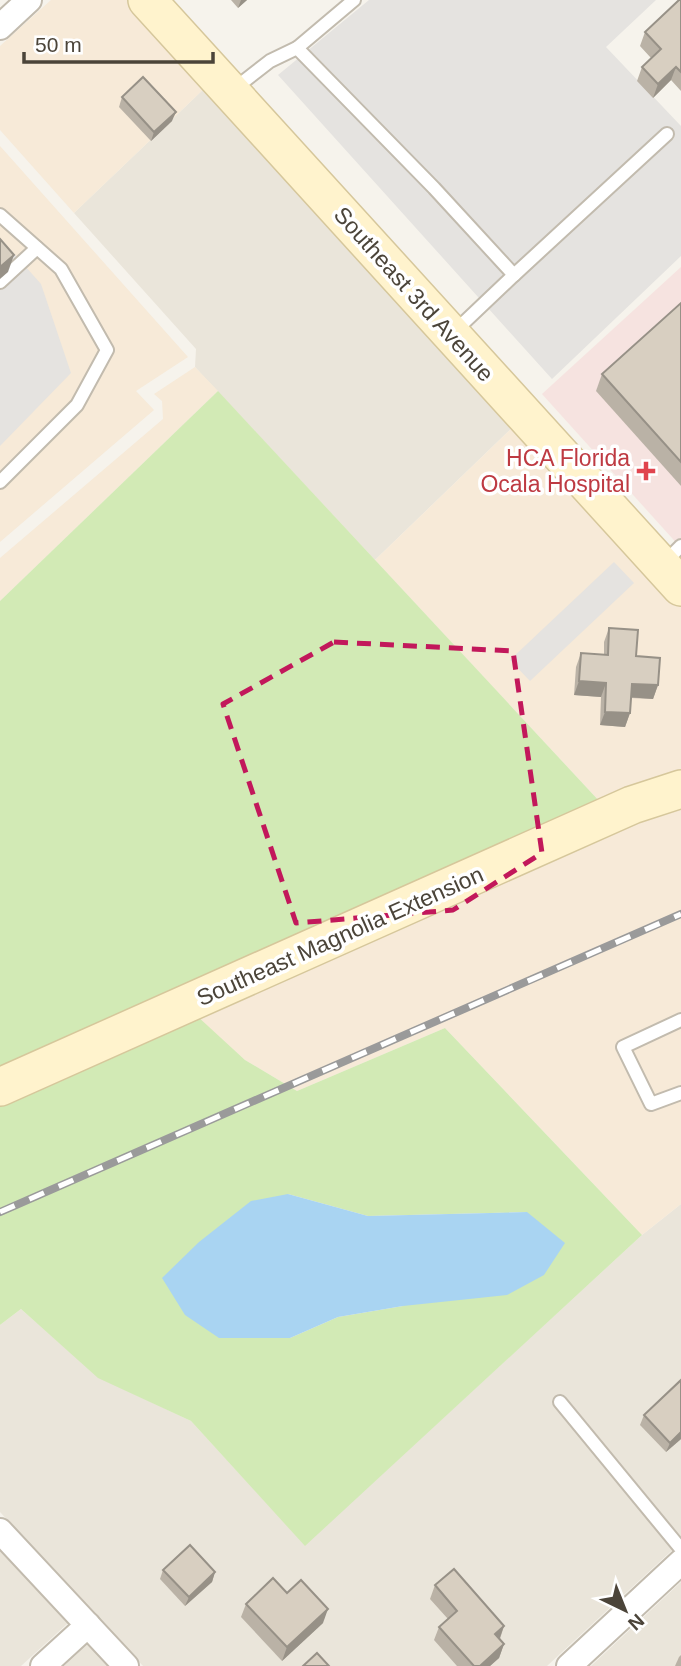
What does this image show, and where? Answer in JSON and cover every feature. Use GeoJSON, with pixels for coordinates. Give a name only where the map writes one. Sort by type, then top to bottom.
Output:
{"type":"FeatureCollection","features":[{"type":"Feature","properties":{"kind":"street"},"geometry":{"type":"LineString","coordinates":[[0,26],[29,0]]}},
{"type":"Feature","properties":{"kind":"street","name":"Southeast 3rd Avenue"},"geometry":{"type":"LineString","coordinates":[[147,0],[451,334],[674,566]]}},
{"type":"Feature","properties":{"kind":"street","name":"Southeast Magnolia Extension"},"geometry":{"type":"LineString","coordinates":[[0,1087],[632,805],[681,789]]}},
{"type":"Feature","properties":{"kind":"street"},"geometry":{"type":"LineString","coordinates":[[0,1531],[126,1666]]}},
{"type":"Feature","properties":{"kind":"street"},"geometry":{"type":"LineString","coordinates":[[569,1666],[681,1562]]}},
{"type":"Feature","properties":{"kind":"street"},"geometry":{"type":"LineString","coordinates":[[43,1666],[88,1625]]}},
{"type":"Feature","properties":{"kind":"lane"},"geometry":{"type":"LineString","coordinates":[[231,92],[270,61],[297,48],[354,0]]}},
{"type":"Feature","properties":{"kind":"lane"},"geometry":{"type":"LineString","coordinates":[[297,48],[434,188],[514,275]]}},
{"type":"Feature","properties":{"kind":"lane"},"geometry":{"type":"LineString","coordinates":[[451,334],[667,134]]}},
{"type":"Feature","properties":{"kind":"lane"},"geometry":{"type":"LineString","coordinates":[[0,215],[61,269],[107,350],[77,405],[0,482]]}},
{"type":"Feature","properties":{"kind":"lane"},"geometry":{"type":"LineString","coordinates":[[0,282],[37,248]]}},
{"type":"Feature","properties":{"kind":"lane"},"geometry":{"type":"LineString","coordinates":[[681,1020],[623,1047],[651,1104],[681,1093]]}},
{"type":"Feature","properties":{"kind":"lane"},"geometry":{"type":"LineString","coordinates":[[560,1402],[681,1549]]}},
{"type":"Feature","properties":{"kind":"highlighted area"},"geometry":{"type":"Polygon","coordinates":[[[334,642],[513,651],[542,853],[453,910],[296,923],[223,704],[334,642]]]}},
{"type":"Feature","properties":{"kind":"shaded area"},"geometry":{"type":"Polygon","coordinates":[[[51,0],[130,0],[208,85],[74,213],[0,130],[0,46],[51,0]]]}},
{"type":"Feature","properties":{"kind":"shaded area"},"geometry":{"type":"Polygon","coordinates":[[[369,0],[656,0],[606,47],[681,126],[681,256],[552,379],[278,75],[369,0]]]}},
{"type":"Feature","properties":{"kind":"shaded area"},"geometry":{"type":"Polygon","coordinates":[[[208,85],[516,424],[375,560],[195,367],[196,349],[74,213],[208,85]]]}},
{"type":"Feature","properties":{"kind":"shaded area"},"geometry":{"type":"Polygon","coordinates":[[[0,146],[188,357],[136,391],[154,410],[0,542],[0,146]]]}},
{"type":"Feature","properties":{"kind":"shaded area"},"geometry":{"type":"Polygon","coordinates":[[[0,238],[41,284],[71,373],[0,446],[0,238]]]}},
{"type":"Feature","properties":{"kind":"shaded area","name":"HCA Florida Ocala Hospital"},"geometry":{"type":"Polygon","coordinates":[[[681,267],[681,548],[542,394],[681,267]]]}},
{"type":"Feature","properties":{"kind":"shaded area"},"geometry":{"type":"Polygon","coordinates":[[[195,367],[218,391],[0,601],[0,558],[163,419],[162,401],[154,394],[195,367]]]}},
{"type":"Feature","properties":{"kind":"shaded area"},"geometry":{"type":"Polygon","coordinates":[[[516,424],[681,606],[681,774],[601,803],[375,560],[516,424]]]}},
{"type":"Feature","properties":{"kind":"shaded area"},"geometry":{"type":"Polygon","coordinates":[[[614,562],[634,583],[530,681],[510,660],[614,562]]]}},
{"type":"Feature","properties":{"kind":"shaded area"},"geometry":{"type":"Polygon","coordinates":[[[681,804],[681,1204],[642,1235],[445,1028],[297,1091],[245,1060],[196,1016],[638,818],[681,804]]]}},
{"type":"Feature","properties":{"kind":"shaded area"},"geometry":{"type":"Polygon","coordinates":[[[681,1204],[681,1542],[547,1666],[143,1666],[0,1512],[0,1325],[21,1309],[98,1377],[191,1421],[305,1545],[642,1235],[681,1204]]]}},
{"type":"Feature","properties":{"kind":"shaded area"},"geometry":{"type":"Polygon","coordinates":[[[0,1550],[68,1623],[21,1666],[0,1666],[0,1550]]]}},
{"type":"Feature","properties":{"kind":"shaded area"},"geometry":{"type":"Polygon","coordinates":[[[681,1582],[681,1666],[591,1666],[681,1582]]]}},
{"type":"Feature","properties":{"kind":"shaded area"},"geometry":{"type":"Polygon","coordinates":[[[88,1644],[108,1666],[64,1666],[88,1644]]]}},
{"type":"Feature","properties":{"kind":"green space"},"geometry":{"type":"Polygon","coordinates":[[[218,391],[601,803],[0,1072],[0,601],[218,391]]]}},
{"type":"Feature","properties":{"kind":"green space"},"geometry":{"type":"Polygon","coordinates":[[[196,1015],[245,1060],[297,1091],[445,1028],[642,1235],[305,1546],[191,1421],[98,1378],[21,1309],[0,1325],[0,1103],[196,1015]],[[288,1194],[290,1338],[338,1317],[403,1306],[527,1212],[368,1216],[288,1194]]]}},
{"type":"Feature","properties":{"kind":"water"},"geometry":{"type":"Polygon","coordinates":[[[288,1194],[368,1216],[527,1212],[565,1243],[544,1275],[507,1295],[403,1306],[338,1317],[290,1338],[219,1338],[185,1315],[162,1278],[199,1242],[251,1201],[288,1194]]]}},
{"type":"Feature","properties":{"kind":"building"},"geometry":{"type":"Polygon","coordinates":[[[679,0],[681,72],[676,67],[658,84],[642,67],[661,49],[645,32],[679,0]]]}},
{"type":"Feature","properties":{"kind":"building"},"geometry":{"type":"Polygon","coordinates":[[[143,77],[176,112],[154,132],[122,97],[143,77]]]}},
{"type":"Feature","properties":{"kind":"building"},"geometry":{"type":"Polygon","coordinates":[[[0,239],[14,255],[0,267],[0,239]]]}},
{"type":"Feature","properties":{"kind":"building"},"geometry":{"type":"Polygon","coordinates":[[[681,303],[681,462],[602,374],[681,303]]]}},
{"type":"Feature","properties":{"kind":"building"},"geometry":{"type":"Polygon","coordinates":[[[609,628],[638,630],[636,656],[660,658],[658,685],[632,684],[630,713],[605,712],[606,683],[579,681],[581,653],[608,655],[609,628]]]}},
{"type":"Feature","properties":{"kind":"building"},"geometry":{"type":"Polygon","coordinates":[[[681,1380],[681,1432],[670,1443],[644,1415],[681,1380]]]}},
{"type":"Feature","properties":{"kind":"building"},"geometry":{"type":"Polygon","coordinates":[[[190,1545],[215,1572],[189,1597],[163,1570],[190,1545]]]}},
{"type":"Feature","properties":{"kind":"building"},"geometry":{"type":"Polygon","coordinates":[[[454,1569],[504,1626],[495,1634],[504,1644],[480,1666],[474,1666],[439,1627],[457,1611],[435,1585],[454,1569]]]}},
{"type":"Feature","properties":{"kind":"building"},"geometry":{"type":"Polygon","coordinates":[[[273,1578],[287,1593],[301,1580],[328,1609],[287,1647],[246,1604],[273,1578]]]}},
{"type":"Feature","properties":{"kind":"building"},"geometry":{"type":"Polygon","coordinates":[[[317,1653],[329,1666],[303,1666],[317,1653]]]}},
{"type":"Feature","properties":{"kind":"railway"},"geometry":{"type":"LineString","coordinates":[[0,1212],[681,914]]}},
{"type":"Feature","properties":{"kind":"place","name":"HCA Florida Ocala Hospital"},"geometry":{"type":"Point","coordinates":[646,471]}}]}
